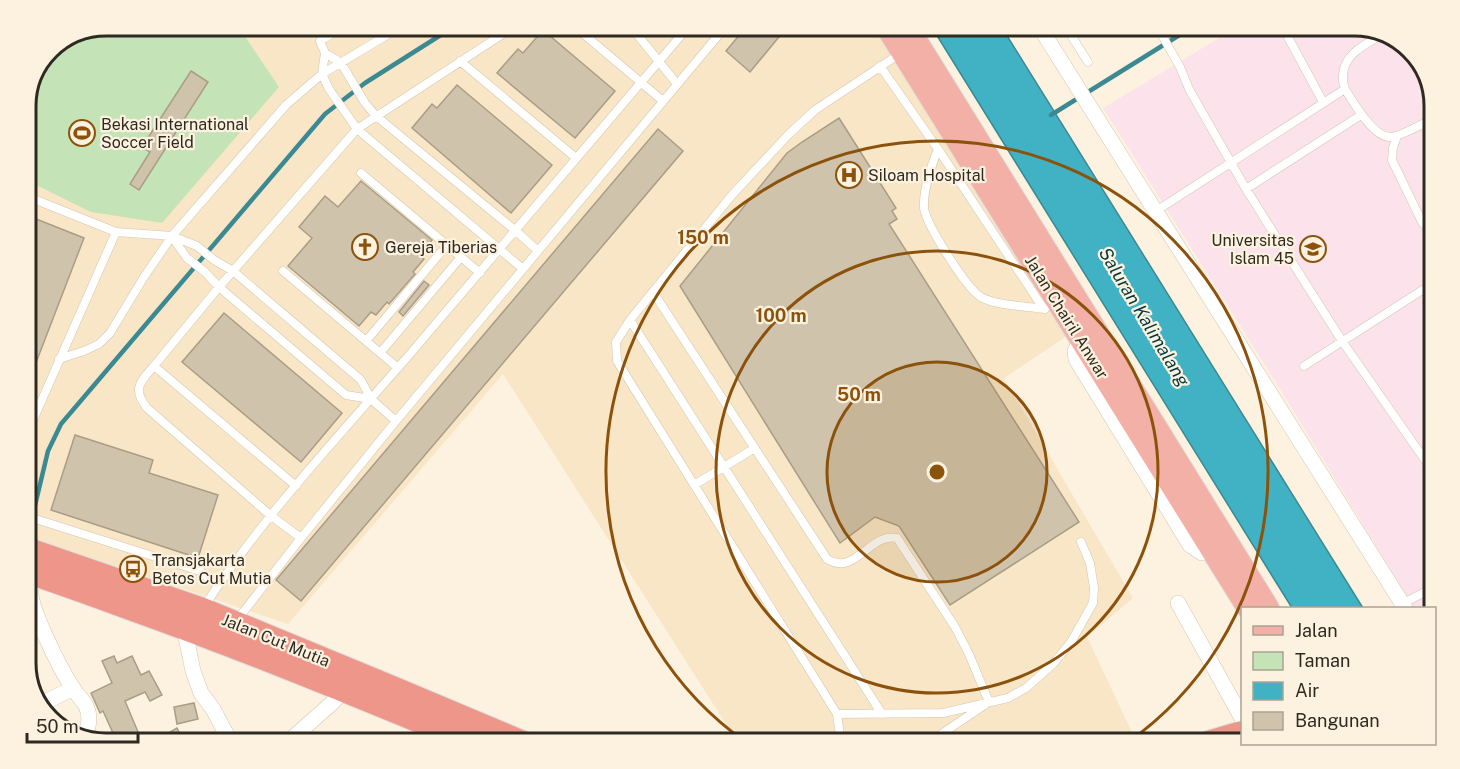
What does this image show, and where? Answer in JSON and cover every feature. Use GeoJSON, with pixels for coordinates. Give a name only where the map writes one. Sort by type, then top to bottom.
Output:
{"type":"FeatureCollection","features":[{"type":"Feature","properties":{"kind":"highway","name":"Jalan Cut Mutia"},"geometry":{"type":"LineString","coordinates":[[36,564],[193,622],[390,687],[497,733]]}},
{"type":"Feature","properties":{"kind":"highway","name":"Jalan Cut Mutia"},"geometry":{"type":"LineString","coordinates":[[228,632],[345,689],[447,733]]}},
{"type":"Feature","properties":{"kind":"main road","name":"Jalan Chairil Anwar"},"geometry":{"type":"LineString","coordinates":[[909,40],[1053,309],[1088,334],[1267,607]]}},
{"type":"Feature","properties":{"kind":"main road","name":"Jalan Chairil Anwar"},"geometry":{"type":"LineString","coordinates":[[909,40],[1088,334],[1247,607]]}},
{"type":"Feature","properties":{"kind":"street"},"geometry":{"type":"LineString","coordinates":[[1045,36],[1403,606]]}},
{"type":"Feature","properties":{"kind":"street"},"geometry":{"type":"LineString","coordinates":[[1178,603],[1241,716]]}},
{"type":"Feature","properties":{"kind":"street"},"geometry":{"type":"LineString","coordinates":[[36,612],[54,655],[86,706],[88,712],[87,731]]}},
{"type":"Feature","properties":{"kind":"street"},"geometry":{"type":"LineString","coordinates":[[193,622],[194,671],[201,693],[225,733]]}},
{"type":"Feature","properties":{"kind":"street"},"geometry":{"type":"LineString","coordinates":[[47,701],[73,688]]}},
{"type":"Feature","properties":{"kind":"street"},"geometry":{"type":"LineString","coordinates":[[299,733],[345,689]]}},
{"type":"Feature","properties":{"kind":"lane"},"geometry":{"type":"LineString","coordinates":[[328,36],[320,41],[325,53],[322,74],[329,89],[357,129],[523,269]]}},
{"type":"Feature","properties":{"kind":"lane"},"geometry":{"type":"LineString","coordinates":[[59,359],[99,344],[110,333],[172,236],[286,105],[322,74],[385,36]]}},
{"type":"Feature","properties":{"kind":"lane"},"geometry":{"type":"LineString","coordinates":[[301,538],[270,515],[147,408],[140,398],[139,385],[219,287],[357,129],[499,36]]}},
{"type":"Feature","properties":{"kind":"lane"},"geometry":{"type":"LineString","coordinates":[[586,36],[663,101]]}},
{"type":"Feature","properties":{"kind":"lane"},"geometry":{"type":"LineString","coordinates":[[637,36],[677,84]]}},
{"type":"Feature","properties":{"kind":"lane"},"geometry":{"type":"LineString","coordinates":[[193,622],[270,515],[516,231],[680,36]]}},
{"type":"Feature","properties":{"kind":"lane"},"geometry":{"type":"LineString","coordinates":[[228,632],[396,421],[718,36]]}},
{"type":"Feature","properties":{"kind":"lane"},"geometry":{"type":"LineString","coordinates":[[1071,36],[1088,62]]}},
{"type":"Feature","properties":{"kind":"lane"},"geometry":{"type":"LineString","coordinates":[[1162,36],[1180,67],[1189,89],[1246,189],[1342,341],[1424,459]]}},
{"type":"Feature","properties":{"kind":"lane"},"geometry":{"type":"LineString","coordinates":[[1287,36],[1323,102]]}},
{"type":"Feature","properties":{"kind":"lane"},"geometry":{"type":"LineString","coordinates":[[1375,39],[1351,55],[1342,75],[1345,89],[1361,116],[1381,134],[1388,137],[1397,136],[1424,123]]}},
{"type":"Feature","properties":{"kind":"lane"},"geometry":{"type":"LineString","coordinates":[[840,733],[837,714],[617,361],[616,342],[652,292],[732,195],[788,135],[815,110],[880,66],[909,40]]}},
{"type":"Feature","properties":{"kind":"lane"},"geometry":{"type":"LineString","coordinates":[[325,53],[340,63],[365,104],[376,116],[538,251]]}},
{"type":"Feature","properties":{"kind":"lane"},"geometry":{"type":"LineString","coordinates":[[460,61],[576,158]]}},
{"type":"Feature","properties":{"kind":"lane"},"geometry":{"type":"LineString","coordinates":[[880,66],[1053,309]]}},
{"type":"Feature","properties":{"kind":"lane"},"geometry":{"type":"LineString","coordinates":[[1156,211],[1345,89]]}},
{"type":"Feature","properties":{"kind":"lane"},"geometry":{"type":"LineString","coordinates":[[1246,189],[1361,116]]}},
{"type":"Feature","properties":{"kind":"lane"},"geometry":{"type":"LineString","coordinates":[[1397,136],[1392,160],[1424,224]]}},
{"type":"Feature","properties":{"kind":"lane"},"geometry":{"type":"LineString","coordinates":[[938,149],[929,174],[924,207],[927,220],[967,284],[981,296],[996,302],[1053,309]]}},
{"type":"Feature","properties":{"kind":"lane"},"geometry":{"type":"LineString","coordinates":[[361,173],[480,273]]}},
{"type":"Feature","properties":{"kind":"lane"},"geometry":{"type":"LineString","coordinates":[[36,200],[116,232],[172,236],[197,246],[214,260],[233,271],[361,380],[371,399],[396,421]]}},
{"type":"Feature","properties":{"kind":"lane"},"geometry":{"type":"LineString","coordinates":[[36,412],[116,232]]}},
{"type":"Feature","properties":{"kind":"lane"},"geometry":{"type":"LineString","coordinates":[[172,236],[188,258],[219,287],[346,395],[371,399]]}},
{"type":"Feature","properties":{"kind":"lane"},"geometry":{"type":"LineString","coordinates":[[366,341],[447,245]]}},
{"type":"Feature","properties":{"kind":"lane"},"geometry":{"type":"LineString","coordinates":[[380,353],[461,257]]}},
{"type":"Feature","properties":{"kind":"lane"},"geometry":{"type":"LineString","coordinates":[[283,271],[398,368]]}},
{"type":"Feature","properties":{"kind":"lane"},"geometry":{"type":"LineString","coordinates":[[1304,366],[1424,289]]}},
{"type":"Feature","properties":{"kind":"lane"},"geometry":{"type":"LineString","coordinates":[[652,292],[827,559],[837,564],[847,563],[880,541],[891,537],[897,538],[958,633],[989,702]]}},
{"type":"Feature","properties":{"kind":"lane"},"geometry":{"type":"LineString","coordinates":[[630,320],[882,714]]}},
{"type":"Feature","properties":{"kind":"lane"},"geometry":{"type":"LineString","coordinates":[[154,366],[296,486]]}},
{"type":"Feature","properties":{"kind":"lane"},"geometry":{"type":"LineString","coordinates":[[694,484],[755,448]]}},
{"type":"Feature","properties":{"kind":"lane"},"geometry":{"type":"LineString","coordinates":[[36,519],[200,571],[218,586]]}},
{"type":"Feature","properties":{"kind":"lane"},"geometry":{"type":"LineString","coordinates":[[837,714],[943,713],[1008,698],[1026,687],[1053,664],[1071,642],[1093,603],[1094,588],[1090,563],[1080,542]]}},
{"type":"Feature","properties":{"kind":"lane"},"geometry":{"type":"LineString","coordinates":[[1403,606],[1424,593]]}},
{"type":"Feature","properties":{"kind":"lane"},"geometry":{"type":"LineString","coordinates":[[943,733],[989,702]]}},
{"type":"Feature","properties":{"kind":"shaded area"},"geometry":{"type":"Polygon","coordinates":[[[106,36],[879,36],[1067,336],[1004,378],[1133,598],[1087,637],[1132,733],[732,733],[503,374],[288,624],[36,539],[36,101],[41,79],[56,56],[79,41],[106,36]]]}},
{"type":"Feature","properties":{"kind":"shaded area","name":"Universitas Islam 45"},"geometry":{"type":"Polygon","coordinates":[[[1222,36],[1372,38],[1400,53],[1412,67],[1420,83],[1424,101],[1424,607],[1413,607],[1280,389],[1103,108],[1222,36]]]}},
{"type":"Feature","properties":{"kind":"green space"},"geometry":{"type":"Polygon","coordinates":[[[245,36],[279,87],[162,223],[91,212],[36,185],[38,88],[56,56],[79,41],[92,37],[245,36]]]}},
{"type":"Feature","properties":{"kind":"water","name":"Saluran Kalimalang"},"geometry":{"type":"Polygon","coordinates":[[[937,36],[1007,36],[1362,607],[1291,607],[937,36]]]}},
{"type":"Feature","properties":{"kind":"building"},"geometry":{"type":"Polygon","coordinates":[[[538,36],[550,36],[615,91],[575,138],[497,73],[518,49],[523,53],[538,36]]]}},
{"type":"Feature","properties":{"kind":"building"},"geometry":{"type":"Polygon","coordinates":[[[739,36],[780,36],[750,72],[726,51],[739,36]]]}},
{"type":"Feature","properties":{"kind":"building"},"geometry":{"type":"Polygon","coordinates":[[[191,71],[208,82],[139,190],[130,184],[150,152],[142,147],[191,71]]]}},
{"type":"Feature","properties":{"kind":"building"},"geometry":{"type":"Polygon","coordinates":[[[457,85],[552,165],[511,213],[412,128],[432,104],[437,108],[457,85]]]}},
{"type":"Feature","properties":{"kind":"building"},"geometry":{"type":"Polygon","coordinates":[[[839,118],[896,208],[892,211],[897,219],[889,224],[1079,522],[950,605],[899,526],[875,517],[840,543],[680,286],[787,153],[839,118]]]}},
{"type":"Feature","properties":{"kind":"building"},"geometry":{"type":"Polygon","coordinates":[[[658,129],[683,151],[301,601],[276,580],[658,129]]]}},
{"type":"Feature","properties":{"kind":"building","name":"Gereja Tiberias"},"geometry":{"type":"Polygon","coordinates":[[[361,181],[432,240],[419,255],[424,259],[413,272],[415,274],[389,304],[387,302],[376,315],[371,312],[359,326],[288,266],[312,238],[299,227],[325,196],[338,207],[361,181]]]}},
{"type":"Feature","properties":{"kind":"building"},"geometry":{"type":"Polygon","coordinates":[[[36,219],[84,238],[36,363],[36,219]]]}},
{"type":"Feature","properties":{"kind":"building"},"geometry":{"type":"Polygon","coordinates":[[[424,281],[429,285],[403,316],[399,312],[424,281]]]}},
{"type":"Feature","properties":{"kind":"building"},"geometry":{"type":"Polygon","coordinates":[[[224,313],[342,413],[301,462],[182,362],[224,313]]]}},
{"type":"Feature","properties":{"kind":"building"},"geometry":{"type":"Polygon","coordinates":[[[75,435],[153,460],[149,473],[218,495],[198,558],[51,510],[75,435]]]}},
{"type":"Feature","properties":{"kind":"building"},"geometry":{"type":"Polygon","coordinates":[[[114,656],[117,663],[132,656],[141,675],[149,671],[162,695],[150,701],[145,692],[125,701],[138,733],[113,733],[103,711],[100,713],[91,693],[112,683],[102,661],[114,656]]]}},
{"type":"Feature","properties":{"kind":"building"},"geometry":{"type":"Polygon","coordinates":[[[194,703],[198,719],[177,724],[174,707],[194,703]]]}},
{"type":"Feature","properties":{"kind":"building"},"geometry":{"type":"Polygon","coordinates":[[[177,728],[180,733],[168,733],[177,728]]]}},
{"type":"Feature","properties":{"kind":"waterway"},"geometry":{"type":"LineString","coordinates":[[36,501],[48,451],[61,424],[325,114],[365,83],[439,36]]}},
{"type":"Feature","properties":{"kind":"waterway"},"geometry":{"type":"LineString","coordinates":[[1051,115],[1178,36]]}},
{"type":"Feature","properties":{"kind":"place","name":"Bekasi International Soccer Field"},"geometry":{"type":"Point","coordinates":[82,133]}},
{"type":"Feature","properties":{"kind":"place","name":"Siloam Hospital"},"geometry":{"type":"Point","coordinates":[849,175]}},
{"type":"Feature","properties":{"kind":"place","name":"Gereja Tiberias"},"geometry":{"type":"Point","coordinates":[365,247]}},
{"type":"Feature","properties":{"kind":"place","name":"Universitas Islam 45"},"geometry":{"type":"Point","coordinates":[1313,249]}},
{"type":"Feature","properties":{"kind":"place","name":"Transjakarta Betos Cut Mutia"},"geometry":{"type":"Point","coordinates":[133,569]}}]}
